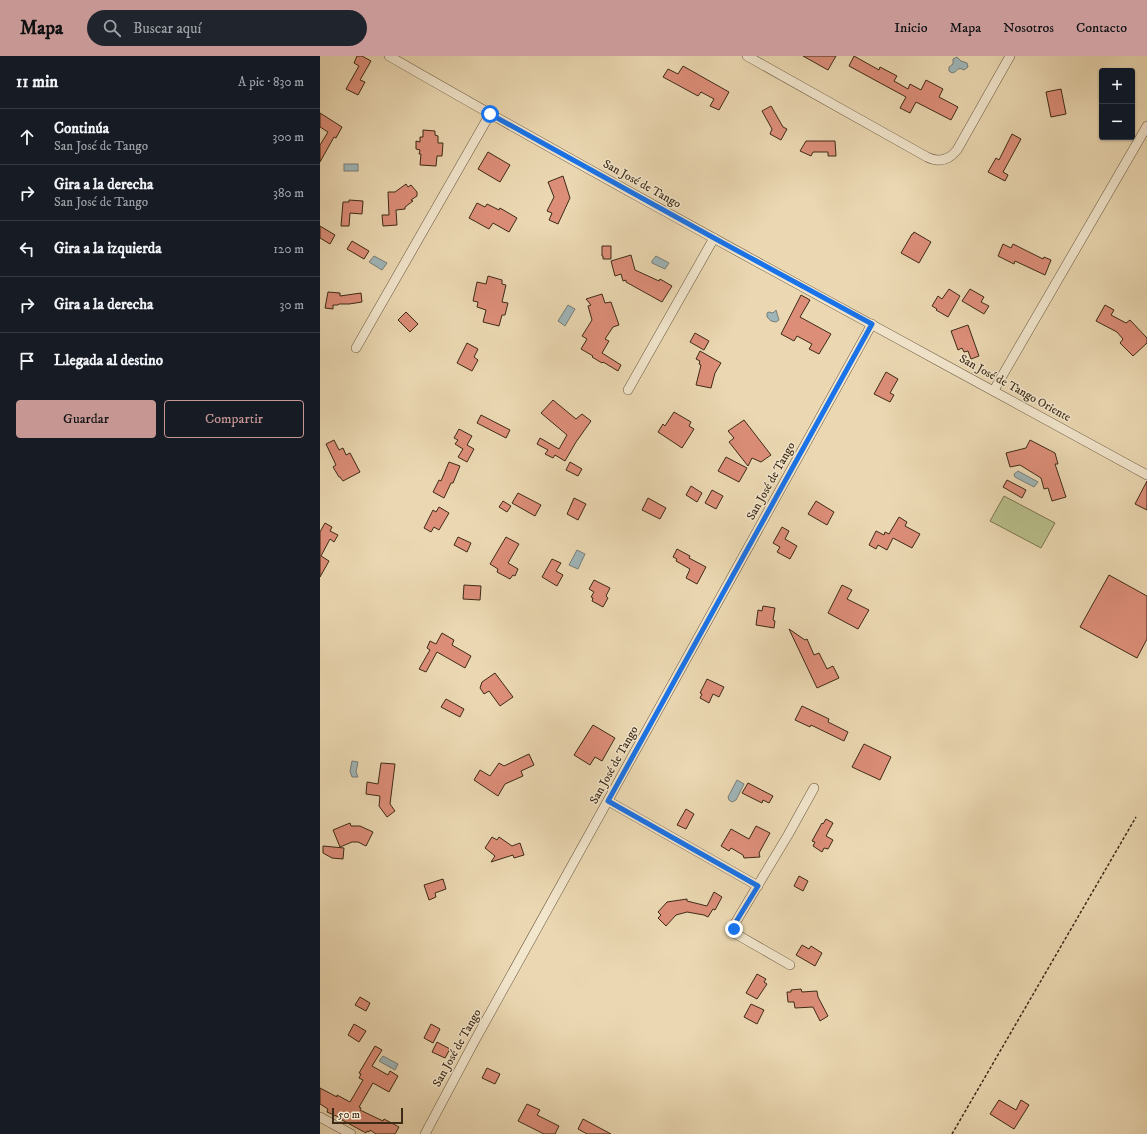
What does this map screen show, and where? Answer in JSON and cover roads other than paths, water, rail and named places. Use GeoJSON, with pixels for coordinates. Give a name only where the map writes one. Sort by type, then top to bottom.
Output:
{"type":"FeatureCollection","features":[{"type":"Feature","properties":{"kind":"street","name":"San José de Tango"},"geometry":{"type":"LineString","coordinates":[[389,56],[490,114],[872,324],[424,1134]]}},
{"type":"Feature","properties":{"kind":"street"},"geometry":{"type":"LineString","coordinates":[[747,56],[928,157],[940,160],[950,158],[957,150],[1010,56]]}},
{"type":"Feature","properties":{"kind":"street"},"geometry":{"type":"LineString","coordinates":[[356,348],[490,114]]}},
{"type":"Feature","properties":{"kind":"street"},"geometry":{"type":"LineString","coordinates":[[994,390],[1147,126]]}},
{"type":"Feature","properties":{"kind":"street"},"geometry":{"type":"LineString","coordinates":[[628,390],[714,238]]}},
{"type":"Feature","properties":{"kind":"street","name":"San José de Tango Oriente"},"geometry":{"type":"LineString","coordinates":[[872,324],[1147,474]]}},
{"type":"Feature","properties":{"kind":"street"},"geometry":{"type":"LineString","coordinates":[[790,965],[736,934],[734,932],[734,925],[788,836],[814,788]]}},
{"type":"Feature","properties":{"kind":"street"},"geometry":{"type":"LineString","coordinates":[[608,801],[758,886]]}},
{"type":"Feature","properties":{"kind":"street"},"geometry":{"type":"LineString","coordinates":[[320,1117],[351,1134]]}},
{"type":"Feature","properties":{"kind":"water"},"geometry":{"type":"Polygon","coordinates":[[[957,57],[961,61],[967,63],[968,67],[964,70],[959,69],[952,73],[949,71],[949,67],[953,64],[953,59],[957,57]]]}},
{"type":"Feature","properties":{"kind":"water"},"geometry":{"type":"Polygon","coordinates":[[[344,164],[358,164],[358,171],[344,171],[344,164]]]}},
{"type":"Feature","properties":{"kind":"water"},"geometry":{"type":"Polygon","coordinates":[[[374,256],[387,263],[382,270],[369,262],[374,256]]]}},
{"type":"Feature","properties":{"kind":"water"},"geometry":{"type":"Polygon","coordinates":[[[656,256],[669,263],[665,269],[652,263],[656,256]]]}},
{"type":"Feature","properties":{"kind":"water"},"geometry":{"type":"Polygon","coordinates":[[[568,305],[575,309],[565,326],[558,321],[568,305]]]}},
{"type":"Feature","properties":{"kind":"water"},"geometry":{"type":"Polygon","coordinates":[[[776,310],[779,320],[776,322],[771,321],[767,317],[767,313],[773,313],[776,310]]]}},
{"type":"Feature","properties":{"kind":"water"},"geometry":{"type":"Polygon","coordinates":[[[1018,471],[1038,482],[1034,487],[1015,477],[1014,474],[1018,471]]]}},
{"type":"Feature","properties":{"kind":"water"},"geometry":{"type":"Polygon","coordinates":[[[577,550],[585,554],[578,569],[569,565],[577,550]]]}},
{"type":"Feature","properties":{"kind":"water"},"geometry":{"type":"Polygon","coordinates":[[[352,761],[358,762],[356,772],[358,777],[352,777],[350,771],[352,761]]]}},
{"type":"Feature","properties":{"kind":"water"},"geometry":{"type":"Polygon","coordinates":[[[737,780],[744,784],[736,800],[732,802],[728,797],[737,780]]]}},
{"type":"Feature","properties":{"kind":"water"},"geometry":{"type":"Polygon","coordinates":[[[383,1056],[398,1064],[395,1070],[379,1061],[383,1056]]]}}]}
